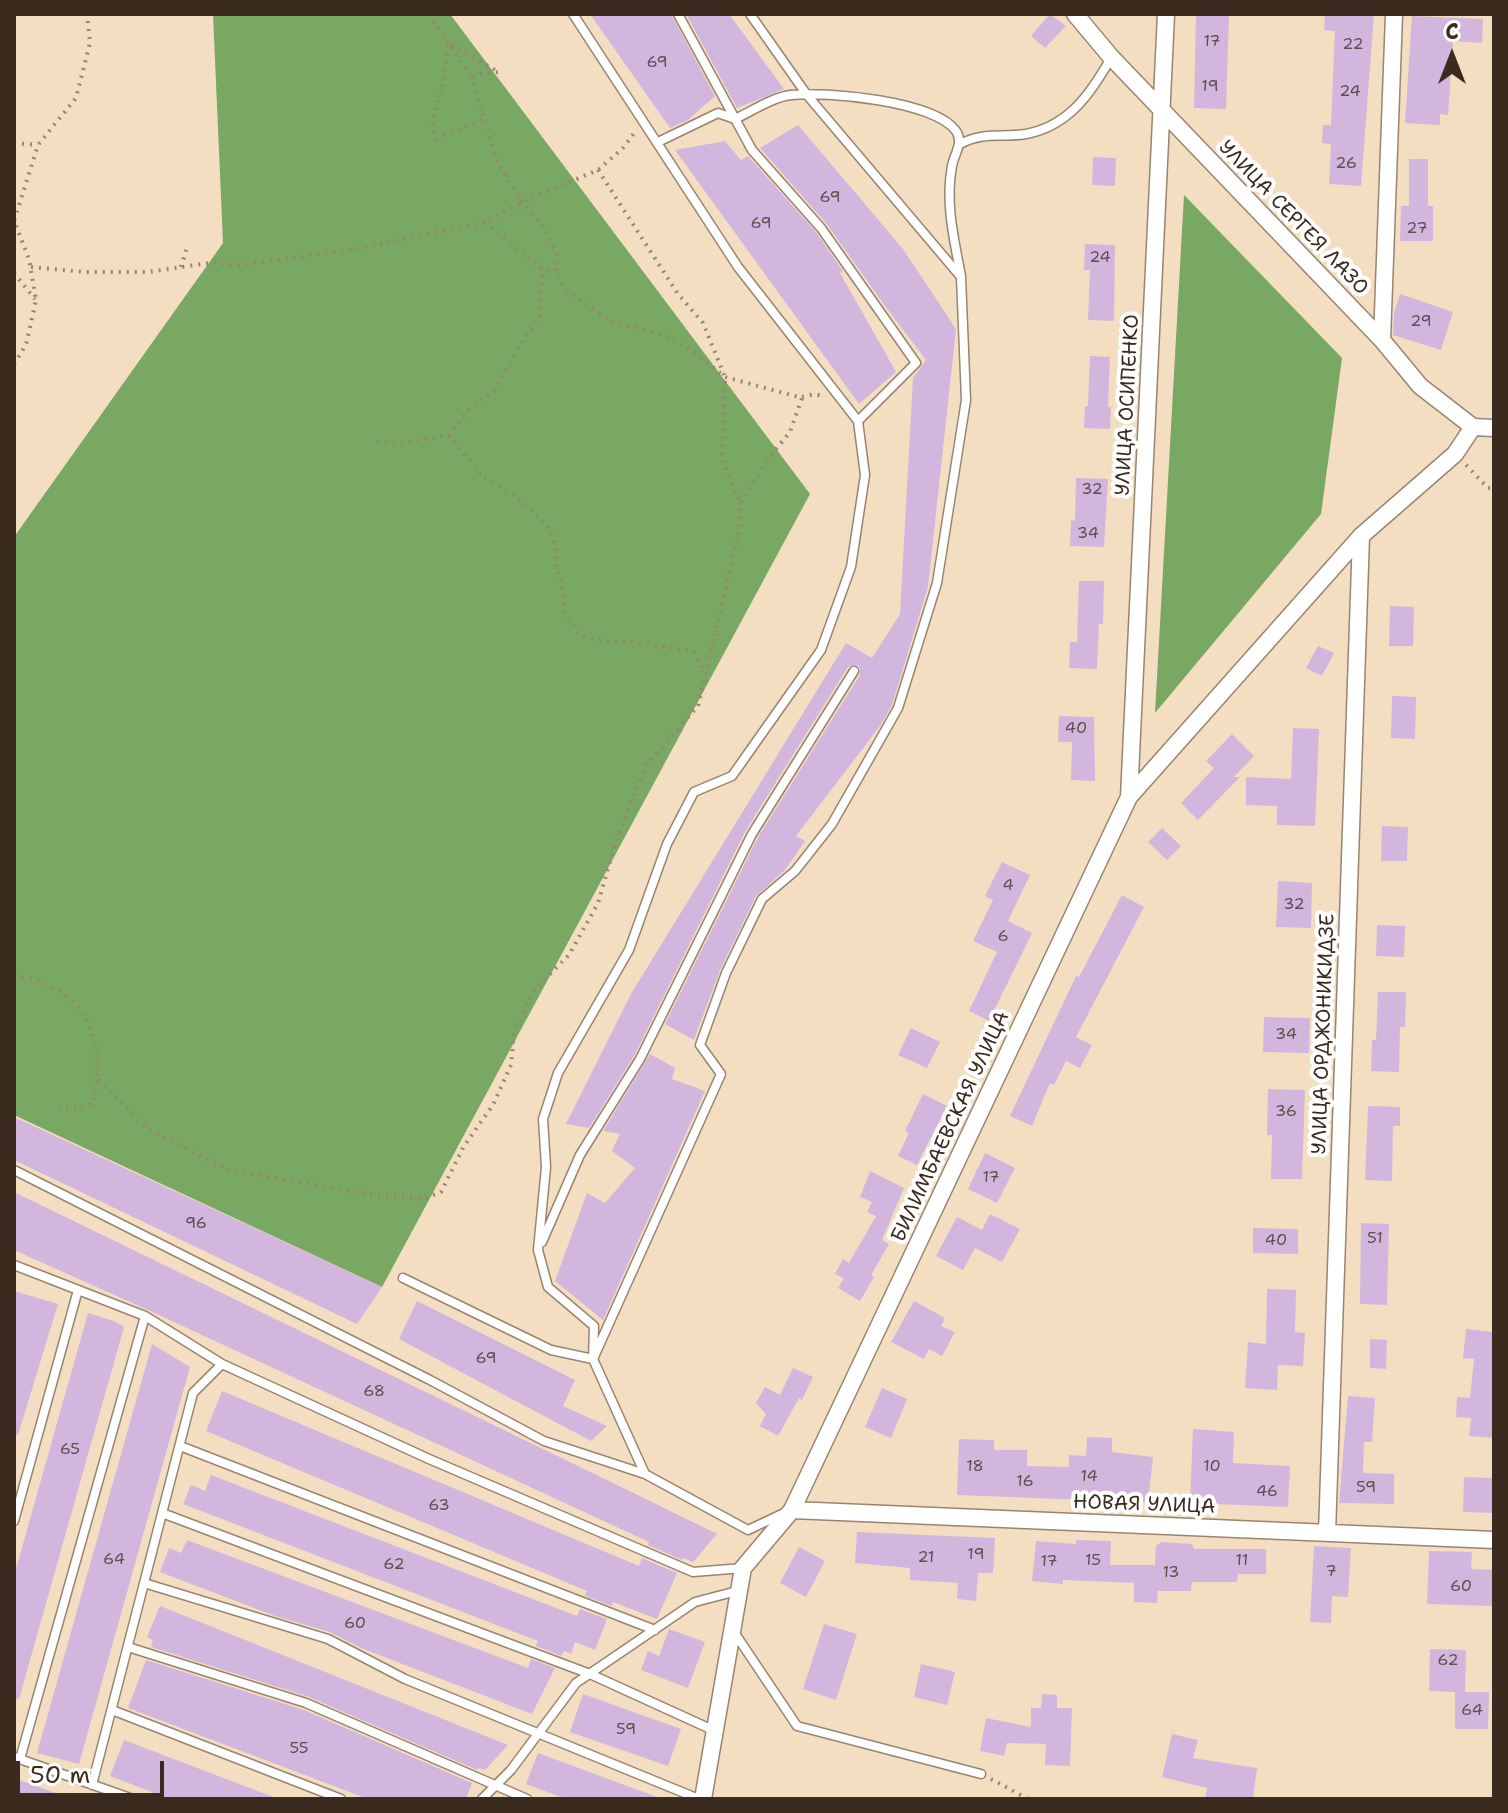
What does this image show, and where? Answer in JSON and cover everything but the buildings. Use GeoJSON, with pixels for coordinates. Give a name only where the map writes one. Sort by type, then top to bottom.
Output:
{"type":"FeatureCollection","features":[{"type":"Feature","properties":{"kind":"street","name":"УЛИЦА СЕРГЕЯ ЛАЗО"},"geometry":{"type":"LineString","coordinates":[[1075,14],[1111,57],[1382,340],[1420,386],[1473,427]]}},
{"type":"Feature","properties":{"kind":"street","name":"УЛИЦА ОСИПЕНКО"},"geometry":{"type":"LineString","coordinates":[[1129,797],[1166,14]]}},
{"type":"Feature","properties":{"kind":"street"},"geometry":{"type":"LineString","coordinates":[[1382,340],[1394,14]]}},
{"type":"Feature","properties":{"kind":"street"},"geometry":{"type":"LineString","coordinates":[[1473,427],[1494,428]]}},
{"type":"Feature","properties":{"kind":"street","name":"БИЛИМБАЕВСКАЯ УЛИЦА"},"geometry":{"type":"LineString","coordinates":[[743,1568],[792,1510],[1129,797],[1361,536],[1455,454],[1473,427]]}},
{"type":"Feature","properties":{"kind":"street","name":"УЛИЦА ОРДЖОНИКИДЗЕ"},"geometry":{"type":"LineString","coordinates":[[1327,1533],[1361,536]]}},
{"type":"Feature","properties":{"kind":"street","name":"НОВАЯ УЛИЦА"},"geometry":{"type":"LineString","coordinates":[[792,1510],[1494,1540]]}},
{"type":"Feature","properties":{"kind":"street"},"geometry":{"type":"LineString","coordinates":[[701,1799],[734,1632],[743,1568]]}},
{"type":"Feature","properties":{"kind":"lane"},"geometry":{"type":"LineString","coordinates":[[573,14],[738,267],[858,421],[865,475],[851,567],[821,650],[732,776],[694,792],[667,844],[629,950],[558,1073],[543,1119],[546,1167],[538,1250],[548,1287],[594,1326],[593,1359],[645,1474]]}},
{"type":"Feature","properties":{"kind":"lane"},"geometry":{"type":"LineString","coordinates":[[678,14],[752,150],[821,228],[916,363],[858,421]]}},
{"type":"Feature","properties":{"kind":"lane"},"geometry":{"type":"LineString","coordinates":[[750,14],[807,95],[961,277]]}},
{"type":"Feature","properties":{"kind":"lane"},"geometry":{"type":"LineString","coordinates":[[960,144],[971,138],[992,134],[1027,134],[1064,120],[1092,91],[1111,57]]}},
{"type":"Feature","properties":{"kind":"lane"},"geometry":{"type":"LineString","coordinates":[[593,1359],[721,1074],[700,1045],[726,973],[762,899],[795,871],[832,824],[898,708],[937,583],[966,400],[961,277],[948,207],[952,163],[960,144],[957,132],[938,116],[909,106],[872,99],[789,95],[735,119],[718,113],[658,142]]}},
{"type":"Feature","properties":{"kind":"lane"},"geometry":{"type":"LineString","coordinates":[[538,1250],[580,1155],[640,1059],[752,834],[854,671]]}},
{"type":"Feature","properties":{"kind":"lane"},"geometry":{"type":"LineString","coordinates":[[14,1170],[430,1380],[544,1441],[645,1474],[748,1530],[792,1510]]}},
{"type":"Feature","properties":{"kind":"lane"},"geometry":{"type":"LineString","coordinates":[[14,1265],[145,1316],[222,1364],[429,1459],[693,1572],[743,1568]]}},
{"type":"Feature","properties":{"kind":"lane"},"geometry":{"type":"LineString","coordinates":[[403,1278],[551,1350],[593,1359]]}},
{"type":"Feature","properties":{"kind":"lane"},"geometry":{"type":"LineString","coordinates":[[14,1521],[78,1290]]}},
{"type":"Feature","properties":{"kind":"lane"},"geometry":{"type":"LineString","coordinates":[[133,1799],[17,1758],[145,1316]]}},
{"type":"Feature","properties":{"kind":"lane"},"geometry":{"type":"LineString","coordinates":[[92,1785],[193,1393],[222,1364]]}},
{"type":"Feature","properties":{"kind":"lane"},"geometry":{"type":"LineString","coordinates":[[180,1446],[655,1630]]}},
{"type":"Feature","properties":{"kind":"lane"},"geometry":{"type":"LineString","coordinates":[[162,1513],[590,1674],[715,1731]]}},
{"type":"Feature","properties":{"kind":"lane"},"geometry":{"type":"LineString","coordinates":[[144,1583],[328,1639],[405,1679],[701,1799]]}},
{"type":"Feature","properties":{"kind":"lane"},"geometry":{"type":"LineString","coordinates":[[482,1799],[511,1770],[576,1683],[695,1602],[741,1590]]}},
{"type":"Feature","properties":{"kind":"lane"},"geometry":{"type":"LineString","coordinates":[[734,1632],[797,1726],[981,1774]]}},
{"type":"Feature","properties":{"kind":"lane"},"geometry":{"type":"LineString","coordinates":[[128,1647],[306,1703],[527,1799]]}},
{"type":"Feature","properties":{"kind":"lane"},"geometry":{"type":"LineString","coordinates":[[112,1710],[341,1799]]}},
{"type":"Feature","properties":{"kind":"path"},"geometry":{"type":"LineString","coordinates":[[14,364],[26,345],[36,300],[31,267],[14,221],[38,145],[76,98],[90,43],[87,14]]}},
{"type":"Feature","properties":{"kind":"path"},"geometry":{"type":"LineString","coordinates":[[429,14],[472,78],[499,165],[522,202],[544,227],[558,256],[556,274]]}},
{"type":"Feature","properties":{"kind":"path"},"geometry":{"type":"LineString","coordinates":[[448,43],[499,72],[472,78]]}},
{"type":"Feature","properties":{"kind":"path"},"geometry":{"type":"LineString","coordinates":[[448,43],[443,83],[432,127],[436,139],[485,119]]}},
{"type":"Feature","properties":{"kind":"path"},"geometry":{"type":"LineString","coordinates":[[31,267],[85,272],[148,272],[209,263],[242,265],[275,262],[485,222],[522,202],[598,170],[623,148],[635,132],[646,125]]}},
{"type":"Feature","properties":{"kind":"path"},"geometry":{"type":"LineString","coordinates":[[14,143],[38,145]]}},
{"type":"Feature","properties":{"kind":"path"},"geometry":{"type":"LineString","coordinates":[[99,1079],[147,1129],[229,1170],[360,1193],[423,1199],[441,1192],[464,1146],[493,1105],[511,1065],[514,1032],[534,990],[569,955],[598,903],[616,841],[646,765],[698,706],[738,536],[740,503],[722,460],[725,377],[703,323],[678,294],[598,170]]}},
{"type":"Feature","properties":{"kind":"path"},"geometry":{"type":"LineString","coordinates":[[485,222],[542,269],[556,274],[567,291],[611,321],[660,334],[689,348],[725,377],[802,398],[790,432],[740,503]]}},
{"type":"Feature","properties":{"kind":"path"},"geometry":{"type":"LineString","coordinates":[[181,267],[187,247]]}},
{"type":"Feature","properties":{"kind":"path"},"geometry":{"type":"LineString","coordinates":[[377,442],[401,443],[449,435],[467,411],[494,391],[540,316],[542,269]]}},
{"type":"Feature","properties":{"kind":"path"},"geometry":{"type":"LineString","coordinates":[[14,273],[36,300]]}},
{"type":"Feature","properties":{"kind":"path"},"geometry":{"type":"LineString","coordinates":[[449,435],[483,477],[514,495],[547,524],[555,543],[555,564],[562,585],[565,614],[580,635],[603,641],[693,651],[705,673]]}},
{"type":"Feature","properties":{"kind":"path"},"geometry":{"type":"LineString","coordinates":[[1455,454],[1488,488],[1494,488]]}},
{"type":"Feature","properties":{"kind":"path"},"geometry":{"type":"LineString","coordinates":[[14,975],[39,979],[73,1001],[91,1026],[98,1050],[99,1079],[93,1103],[78,1109],[58,1108]]}},
{"type":"Feature","properties":{"kind":"path"},"geometry":{"type":"LineString","coordinates":[[981,1774],[1028,1799]]}},
{"type":"Feature","properties":{"kind":"green space"},"geometry":{"type":"Polygon","coordinates":[[[213,14],[450,14],[810,494],[382,1287],[14,1115],[14,537],[223,243],[213,14]]]}},
{"type":"Feature","properties":{"kind":"green space"},"geometry":{"type":"Polygon","coordinates":[[[1184,195],[1342,358],[1321,514],[1155,713],[1184,195]]]}}]}
